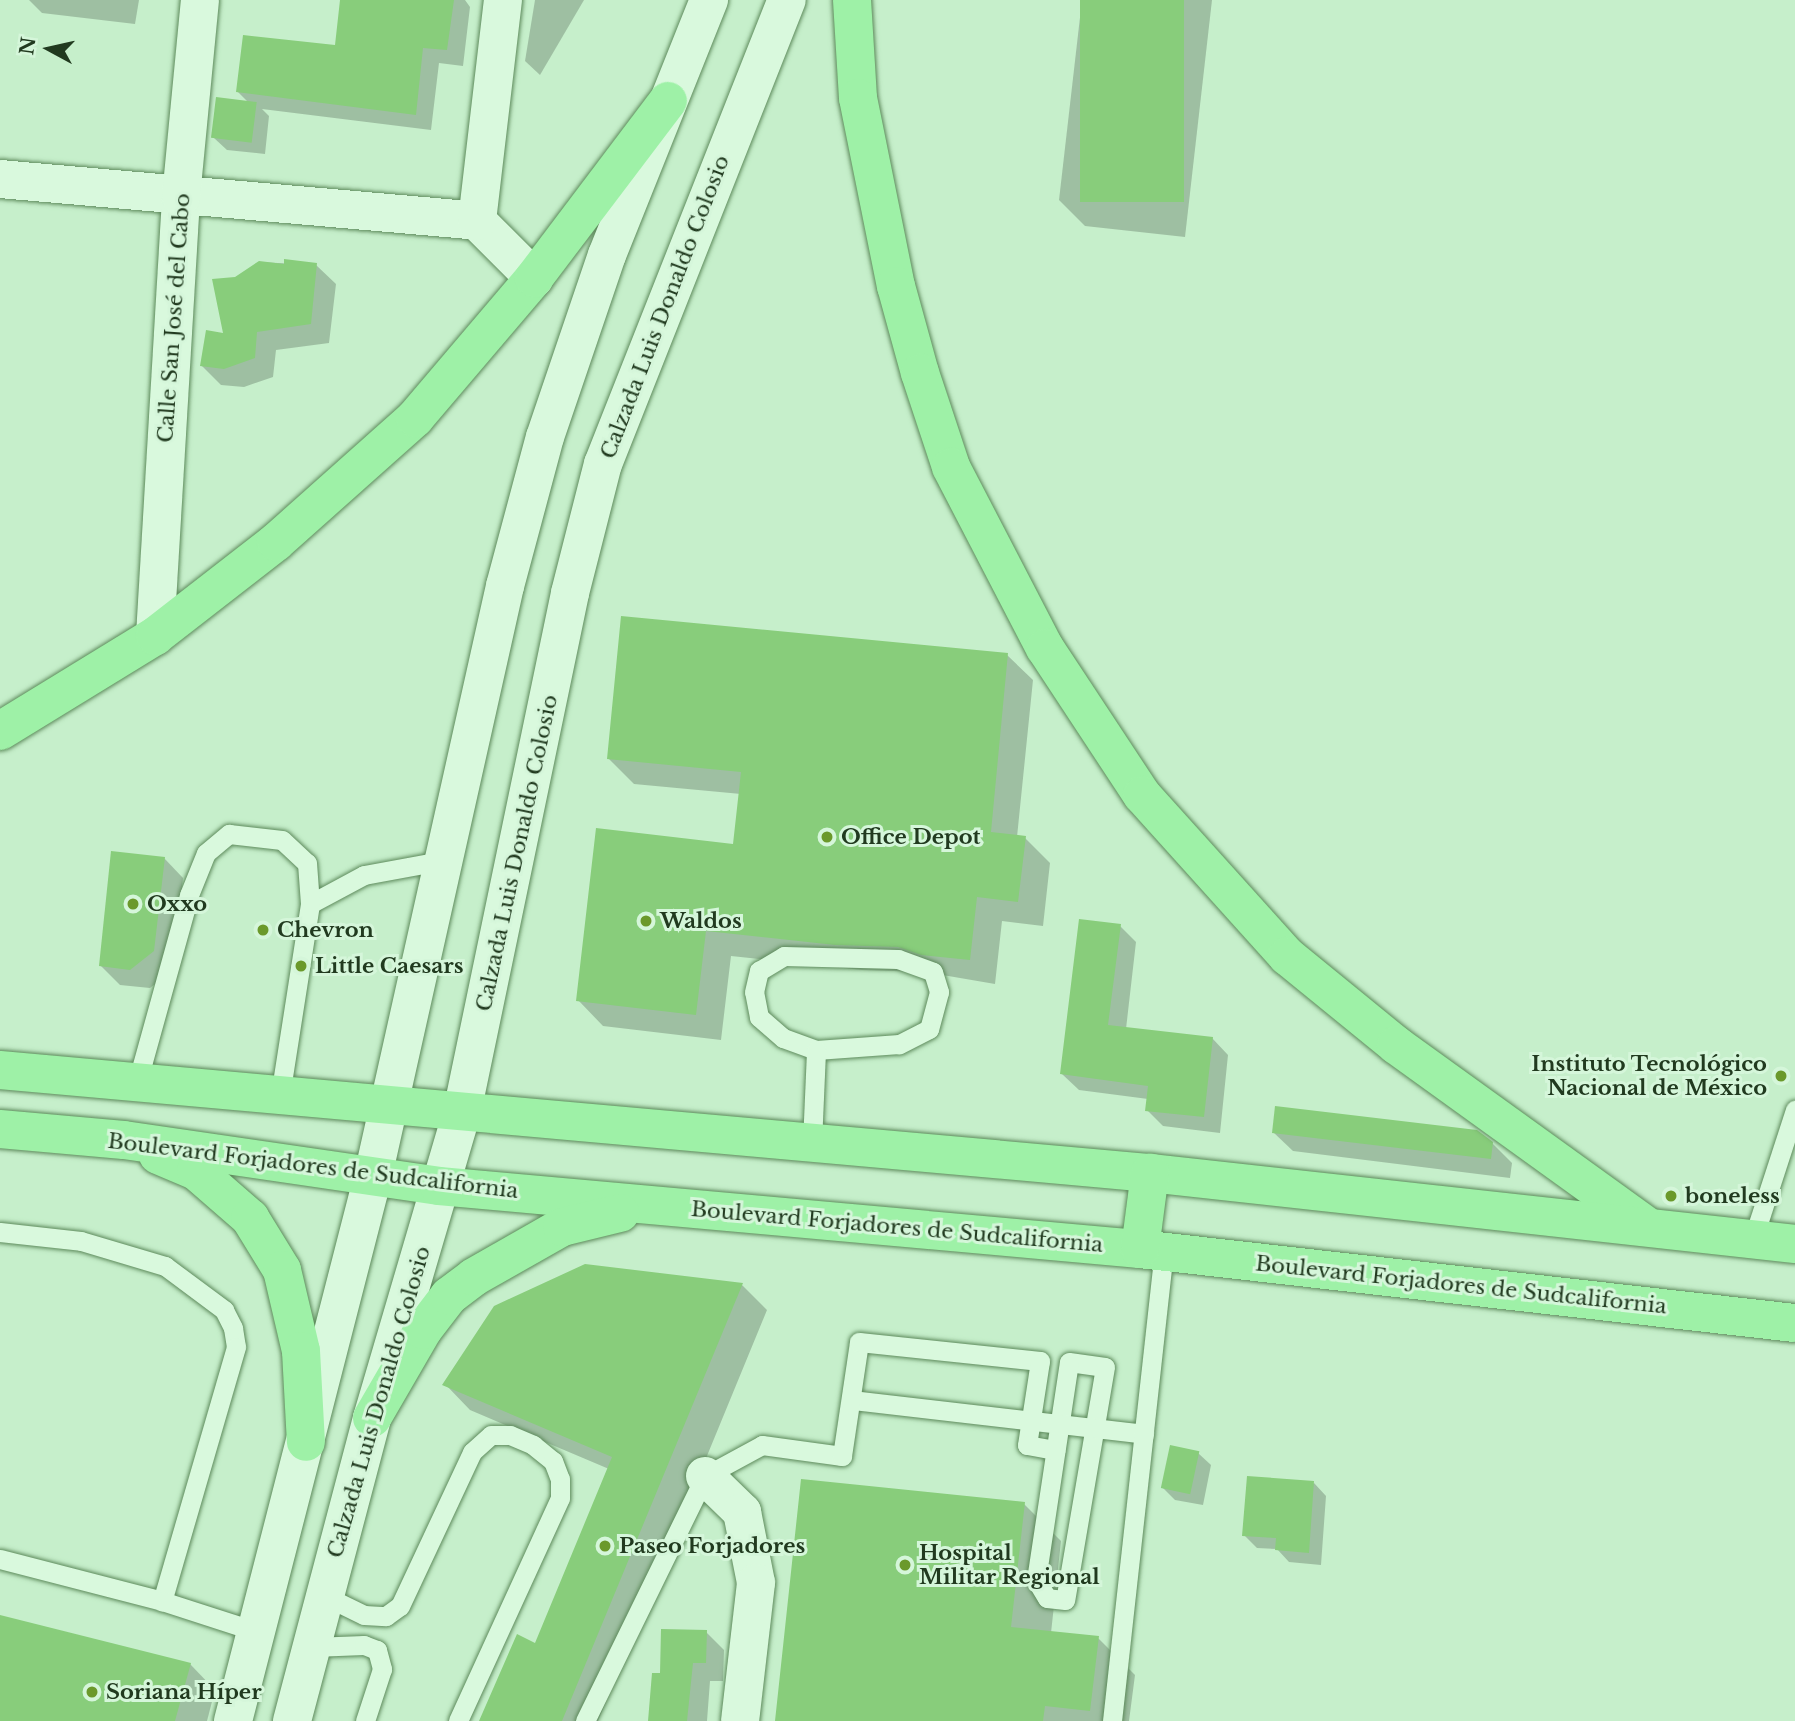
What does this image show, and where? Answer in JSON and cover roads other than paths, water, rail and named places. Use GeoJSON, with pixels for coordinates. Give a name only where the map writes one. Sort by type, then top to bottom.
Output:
{"type":"FeatureCollection","features":[{"type":"Feature","properties":{"kind":"main road","name":"Calle San José del Cabo"},"geometry":{"type":"LineString","coordinates":[[155,636],[181,197],[200,0]]}},
{"type":"Feature","properties":{"kind":"main road"},"geometry":{"type":"LineString","coordinates":[[477,221],[503,0]]}},
{"type":"Feature","properties":{"kind":"main road"},"geometry":{"type":"LineString","coordinates":[[233,1721],[373,1176],[446,860],[505,586],[545,437],[607,255],[709,0]]}},
{"type":"Feature","properties":{"kind":"main road","name":"Calzada Luis Donaldo Colosio"},"geometry":{"type":"LineString","coordinates":[[293,1718],[372,1418],[462,1112],[570,593],[603,464],[787,0]]}},
{"type":"Feature","properties":{"kind":"main road"},"geometry":{"type":"LineString","coordinates":[[852,0],[858,98],[896,286],[920,373],[951,467],[1045,648],[1142,795],[1287,956],[1396,1045],[1645,1225]]}},
{"type":"Feature","properties":{"kind":"main road"},"geometry":{"type":"LineString","coordinates":[[0,731],[155,636],[276,542],[415,418],[534,278],[668,101]]}},
{"type":"Feature","properties":{"kind":"main road"},"geometry":{"type":"LineString","coordinates":[[0,179],[477,221],[534,278]]}},
{"type":"Feature","properties":{"kind":"main road"},"geometry":{"type":"LineString","coordinates":[[0,1070],[1150,1173],[1645,1225],[1795,1244]]}},
{"type":"Feature","properties":{"kind":"main road","name":"Boulevard Forjadores de Sudcalifornia"},"geometry":{"type":"LineString","coordinates":[[0,1129],[124,1140],[439,1186],[1152,1250],[1795,1323]]}},
{"type":"Feature","properties":{"kind":"main road"},"geometry":{"type":"LineString","coordinates":[[124,1140],[196,1171],[250,1218],[282,1270],[301,1351],[306,1443]]}},
{"type":"Feature","properties":{"kind":"main road"},"geometry":{"type":"LineString","coordinates":[[1150,1173],[1152,1250]]}},
{"type":"Feature","properties":{"kind":"main road"},"geometry":{"type":"LineString","coordinates":[[372,1418],[423,1330],[449,1296],[474,1276],[562,1227],[654,1205]]}},
{"type":"Feature","properties":{"kind":"main road"},"geometry":{"type":"LineString","coordinates":[[705,1476],[742,1512],[756,1583],[740,1721]]}},
{"type":"Feature","properties":{"kind":"main road"},"geometry":{"type":"LineString","coordinates":[[255,1631],[275,1638],[285,1651],[293,1718]]}},
{"type":"Feature","properties":{"kind":"lane"},"geometry":{"type":"LineString","coordinates":[[137,1083],[189,895],[206,852],[229,834],[282,840],[307,863],[310,904],[280,1096]]}},
{"type":"Feature","properties":{"kind":"lane"},"geometry":{"type":"LineString","coordinates":[[310,904],[364,875],[446,860]]}},
{"type":"Feature","properties":{"kind":"lane"},"geometry":{"type":"LineString","coordinates":[[784,956],[898,959],[933,972],[939,992],[929,1029],[898,1044],[816,1050],[783,1038],[759,1017],[754,992],[758,971],[784,956]]}},
{"type":"Feature","properties":{"kind":"lane"},"geometry":{"type":"LineString","coordinates":[[812,1143],[816,1050]]}},
{"type":"Feature","properties":{"kind":"lane"},"geometry":{"type":"LineString","coordinates":[[1753,1239],[1795,1110]]}},
{"type":"Feature","properties":{"kind":"lane"},"geometry":{"type":"LineString","coordinates":[[0,1232],[81,1241],[164,1266],[224,1310],[233,1328],[236,1347],[162,1601]]}},
{"type":"Feature","properties":{"kind":"lane"},"geometry":{"type":"LineString","coordinates":[[1112,1721],[1144,1434],[1152,1250]]}},
{"type":"Feature","properties":{"kind":"lane"},"geometry":{"type":"LineString","coordinates":[[585,1721],[705,1476],[762,1445],[842,1455],[859,1342],[1040,1361],[1027,1444],[1056,1450]]}},
{"type":"Feature","properties":{"kind":"lane"},"geometry":{"type":"LineString","coordinates":[[1069,1362],[1105,1367],[1095,1429],[1065,1600],[1047,1598],[1036,1580],[1069,1362]]}},
{"type":"Feature","properties":{"kind":"lane"},"geometry":{"type":"LineString","coordinates":[[852,1400],[1144,1434]]}},
{"type":"Feature","properties":{"kind":"lane"},"geometry":{"type":"LineString","coordinates":[[325,1596],[364,1615],[386,1616],[400,1606],[472,1452],[491,1435],[510,1435],[533,1445],[553,1461],[560,1479],[560,1498],[458,1721]]}},
{"type":"Feature","properties":{"kind":"lane"},"geometry":{"type":"LineString","coordinates":[[0,1559],[162,1601],[255,1631]]}},
{"type":"Feature","properties":{"kind":"lane"},"geometry":{"type":"LineString","coordinates":[[312,1647],[364,1645],[377,1650],[382,1669],[365,1721]]}},
{"type":"Feature","properties":{"kind":"place","name":"Office Depot"},"geometry":{"type":"Point","coordinates":[827,837]}},
{"type":"Feature","properties":{"kind":"place","name":"Oxxo"},"geometry":{"type":"Point","coordinates":[133,904]}},
{"type":"Feature","properties":{"kind":"place","name":"Waldos"},"geometry":{"type":"Point","coordinates":[646,921]}},
{"type":"Feature","properties":{"kind":"place","name":"Chevron"},"geometry":{"type":"Point","coordinates":[263,930]}},
{"type":"Feature","properties":{"kind":"place","name":"Little Caesars"},"geometry":{"type":"Point","coordinates":[301,966]}},
{"type":"Feature","properties":{"kind":"place","name":"Instituto Tecnológico Nacional de México"},"geometry":{"type":"Point","coordinates":[1781,1076]}},
{"type":"Feature","properties":{"kind":"place","name":"boneless"},"geometry":{"type":"Point","coordinates":[1671,1196]}},
{"type":"Feature","properties":{"kind":"place","name":"Paseo Forjadores"},"geometry":{"type":"Point","coordinates":[605,1546]}},
{"type":"Feature","properties":{"kind":"place","name":"Hospital Militar Regional"},"geometry":{"type":"Point","coordinates":[905,1565]}},
{"type":"Feature","properties":{"kind":"place","name":"Soriana Híper"},"geometry":{"type":"Point","coordinates":[92,1692]}}]}
